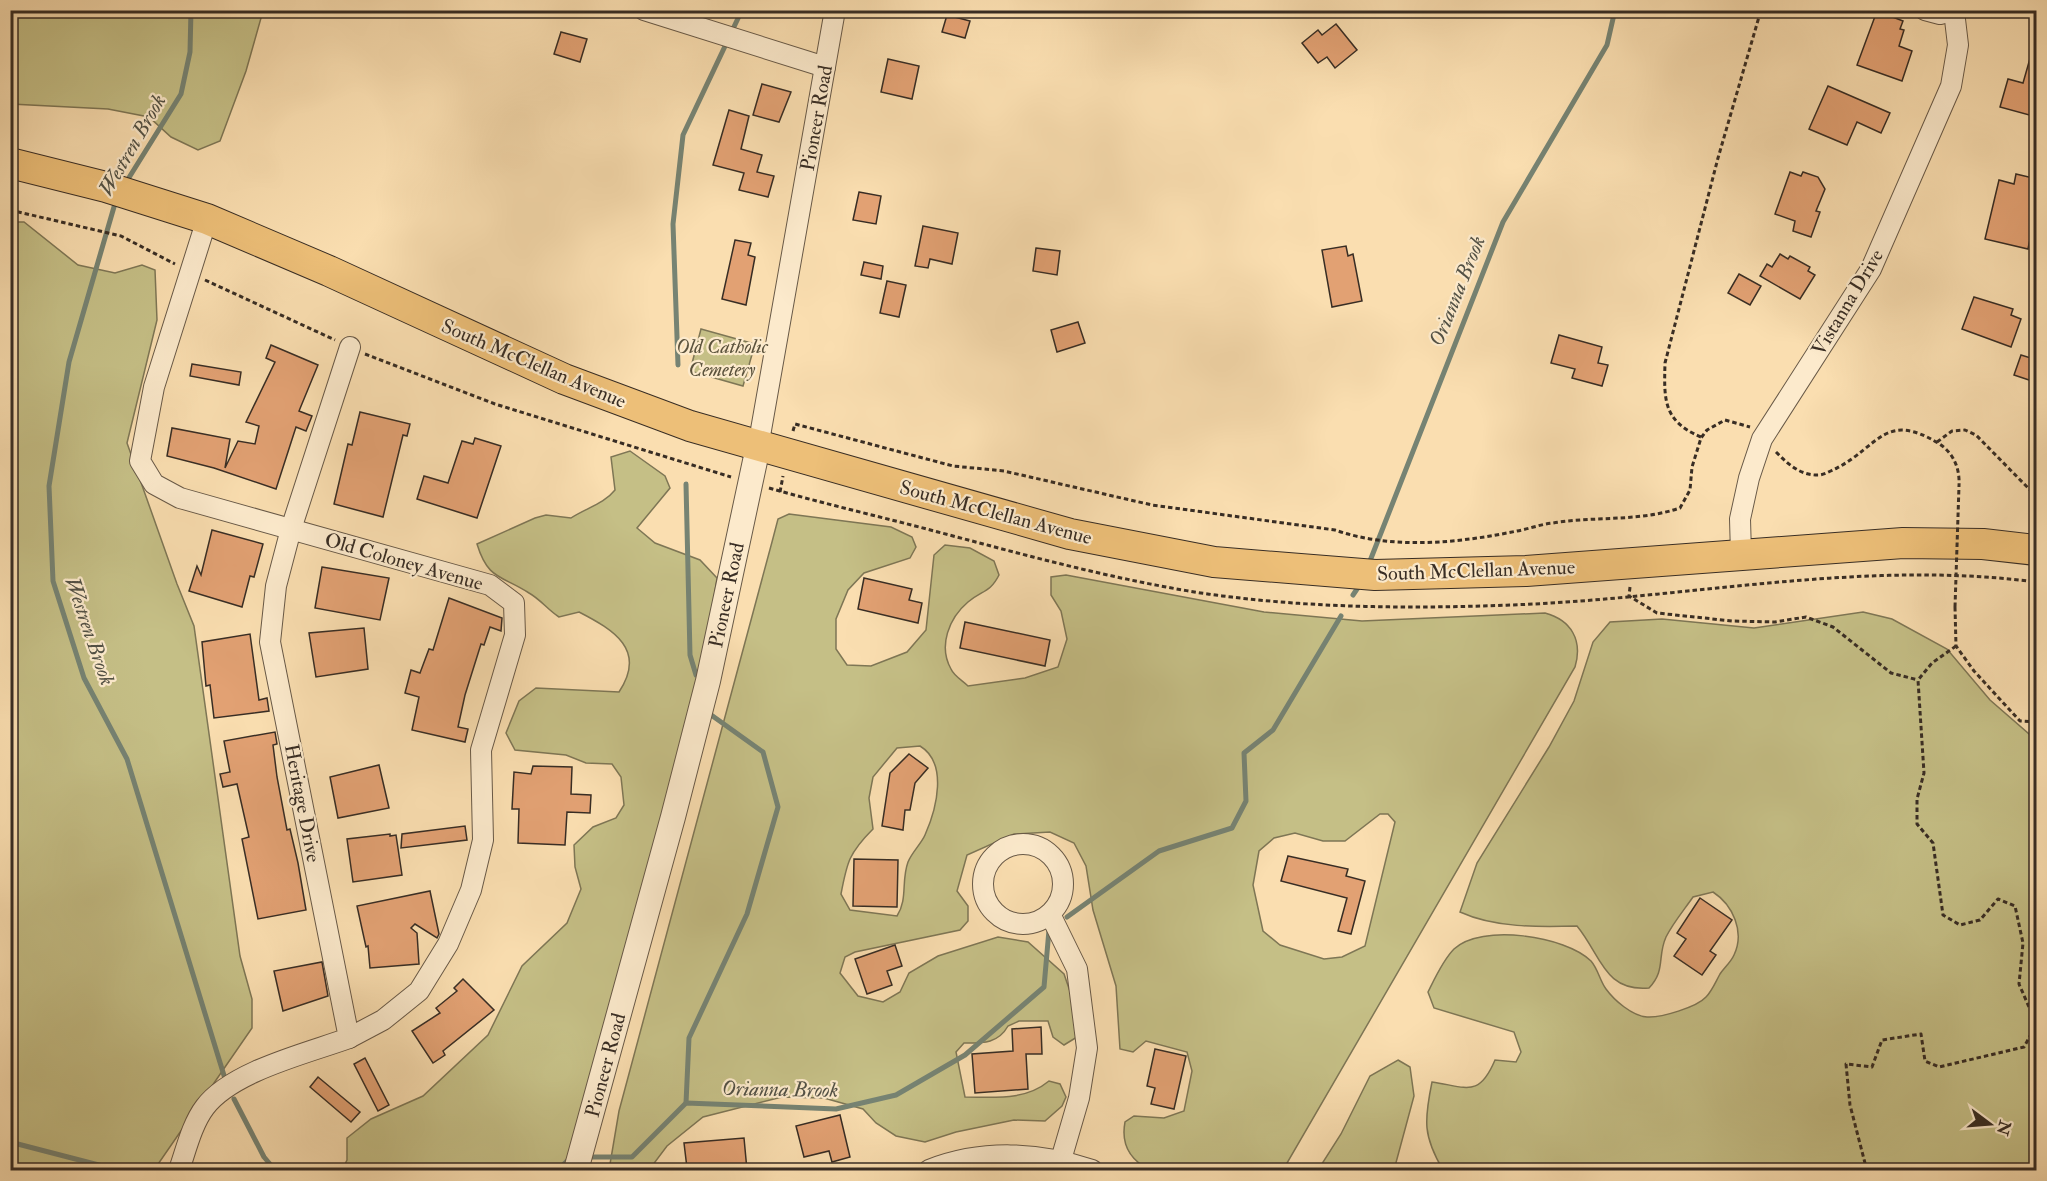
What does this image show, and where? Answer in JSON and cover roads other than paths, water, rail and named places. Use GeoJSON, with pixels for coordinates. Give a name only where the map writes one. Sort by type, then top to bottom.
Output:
{"type":"FeatureCollection","features":[{"type":"Feature","properties":{"kind":"main road","name":"South McClellan Avenue"},"geometry":{"type":"LineString","coordinates":[[10,163],[106,187],[207,219],[328,271],[564,379],[690,426],[1070,534],[1214,561],[1375,575],[1526,571],[1903,543],[1983,544],[2037,550]]}},
{"type":"Feature","properties":{"kind":"street"},"geometry":{"type":"LineString","coordinates":[[644,10],[825,67]]}},
{"type":"Feature","properties":{"kind":"street","name":"Pioneer Road"},"geometry":{"type":"LineString","coordinates":[[576,1170],[674,817],[708,681],[758,447],[835,10]]}},
{"type":"Feature","properties":{"kind":"street","name":"Vistanna Drive"},"geometry":{"type":"LineString","coordinates":[[1742,554],[1740,519],[1749,478],[1762,439],[1871,269],[1951,86],[1958,45],[1954,11],[1940,14],[1925,10]]}},
{"type":"Feature","properties":{"kind":"street","name":"Old Coloney Avenue"},"geometry":{"type":"LineString","coordinates":[[207,219],[154,387],[140,461],[154,484],[180,498],[490,585],[514,603],[515,635],[481,750],[483,840],[471,890],[448,944],[419,991],[383,1020],[349,1038]]}},
{"type":"Feature","properties":{"kind":"street","name":"Heritage Drive"},"geometry":{"type":"LineString","coordinates":[[349,1038],[270,642],[276,586],[291,529],[350,347]]}},
{"type":"Feature","properties":{"kind":"street"},"geometry":{"type":"LineString","coordinates":[[1018,844],[1042,849],[1053,857],[1059,867],[1062,892],[1050,914],[1038,921],[1025,924],[1011,923],[999,917],[990,907],[983,880],[994,856],[1018,844]]}},
{"type":"Feature","properties":{"kind":"street"},"geometry":{"type":"LineString","coordinates":[[1050,914],[1077,969],[1087,1048],[1079,1098],[1060,1165]]}},
{"type":"Feature","properties":{"kind":"street"},"geometry":{"type":"LineString","coordinates":[[179,1170],[188,1141],[205,1107],[224,1089],[254,1074],[349,1038]]}},
{"type":"Feature","properties":{"kind":"street"},"geometry":{"type":"LineString","coordinates":[[929,1170],[945,1164],[996,1154],[1092,1170]]}},
{"type":"Feature","properties":{"kind":"waterway","name":"Westren Brook"},"geometry":{"type":"LineString","coordinates":[[125,184],[181,94],[190,52],[191,10]]}},
{"type":"Feature","properties":{"kind":"waterway"},"geometry":{"type":"LineString","coordinates":[[731,33],[742,10]]}},
{"type":"Feature","properties":{"kind":"waterway","name":"Orianna Brook"},"geometry":{"type":"LineString","coordinates":[[1368,566],[1503,222],[1607,45],[1615,10]]}},
{"type":"Feature","properties":{"kind":"waterway"},"geometry":{"type":"LineString","coordinates":[[678,365],[673,224],[683,135],[727,42]]}},
{"type":"Feature","properties":{"kind":"waterway","name":"Westren Brook"},"geometry":{"type":"LineString","coordinates":[[116,200],[69,362],[49,486],[53,581],[84,678],[127,759],[226,1082]]}},
{"type":"Feature","properties":{"kind":"waterway"},"geometry":{"type":"LineString","coordinates":[[686,484],[690,655],[696,675]]}},
{"type":"Feature","properties":{"kind":"waterway","name":"Orianna Brook"},"geometry":{"type":"LineString","coordinates":[[1353,595],[1361,583]]}},
{"type":"Feature","properties":{"kind":"waterway","name":"Orianna Brook"},"geometry":{"type":"LineString","coordinates":[[1067,917],[1159,851],[1232,828],[1246,801],[1244,753],[1273,730],[1341,616]]}},
{"type":"Feature","properties":{"kind":"waterway"},"geometry":{"type":"LineString","coordinates":[[686,1103],[689,1038],[747,914],[778,807],[763,752],[707,712]]}},
{"type":"Feature","properties":{"kind":"waterway","name":"Orianna Brook"},"geometry":{"type":"LineString","coordinates":[[587,1157],[632,1157],[686,1103],[836,1109],[896,1095],[965,1055],[1044,987],[1049,930]]}},
{"type":"Feature","properties":{"kind":"waterway","name":"Westren Brook"},"geometry":{"type":"LineString","coordinates":[[234,1099],[264,1157],[275,1170]]}},
{"type":"Feature","properties":{"kind":"waterway"},"geometry":{"type":"LineString","coordinates":[[10,1142],[118,1170]]}},
{"type":"Feature","properties":{"kind":"waterway","name":"Orianna Brook"},"geometry":{"type":"LineString","coordinates":[[558,1170],[569,1159]]}},
{"type":"Feature","properties":{"kind":"park label","name":"Old Catholic Cemetery"},"geometry":{"type":"Point","coordinates":[722,358]}}]}
